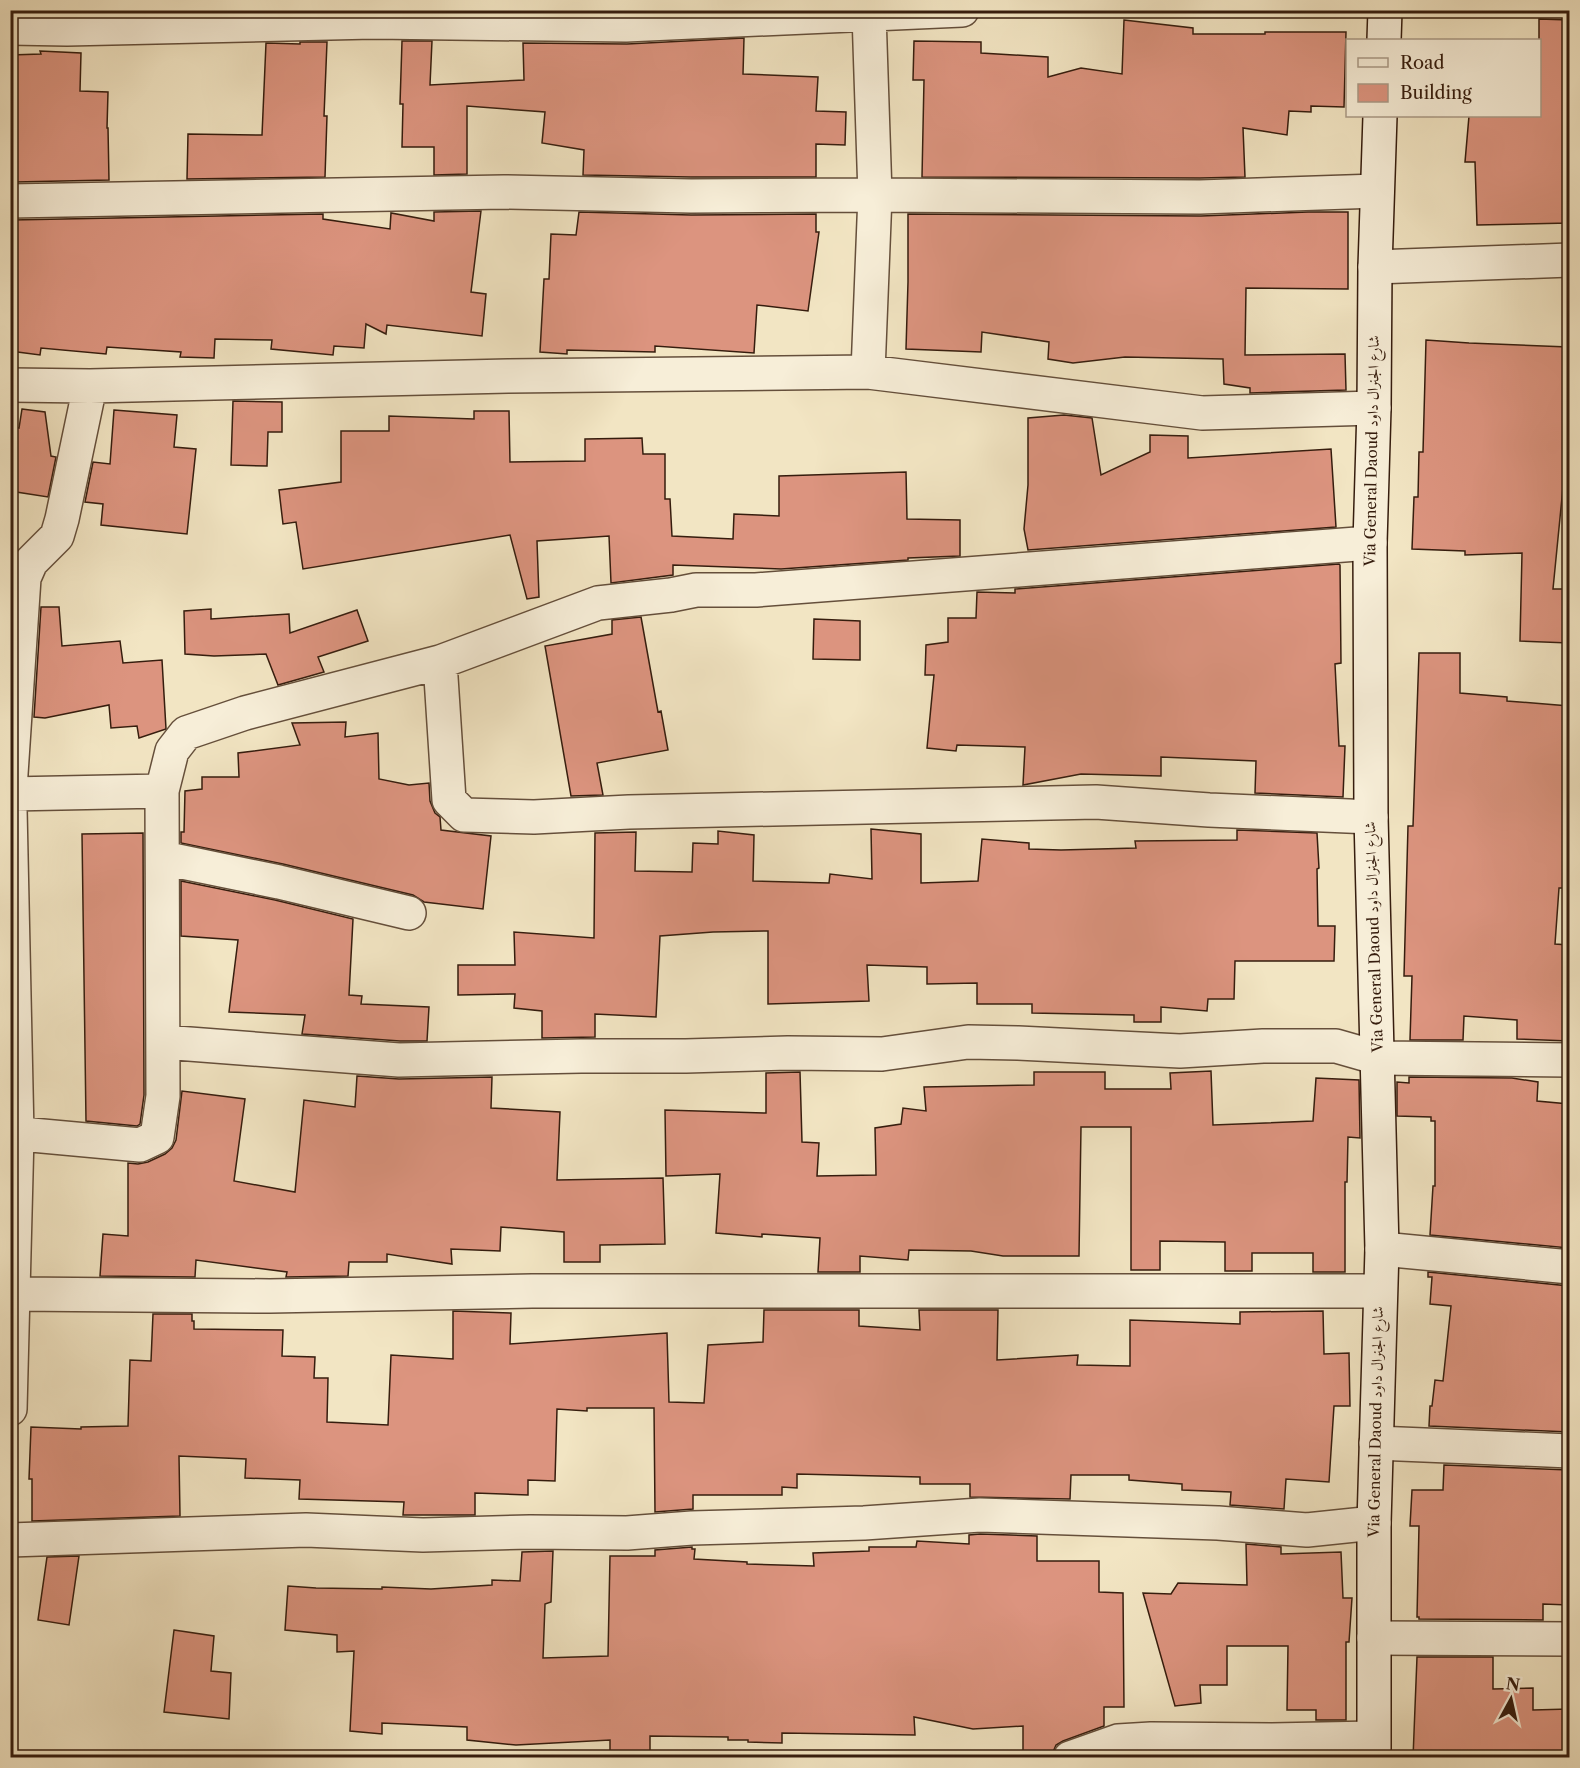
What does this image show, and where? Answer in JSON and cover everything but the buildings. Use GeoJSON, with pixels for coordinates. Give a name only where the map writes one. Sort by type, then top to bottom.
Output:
{"type":"FeatureCollection","features":[{"type":"Feature","properties":{"kind":"street"},"geometry":{"type":"LineString","coordinates":[[10,28],[67,29],[373,22],[626,26],[962,10]]}},
{"type":"Feature","properties":{"kind":"street"},"geometry":{"type":"LineString","coordinates":[[1384,39],[1385,10]]}},
{"type":"Feature","properties":{"kind":"street"},"geometry":{"type":"LineString","coordinates":[[868,372],[875,195],[869,14]]}},
{"type":"Feature","properties":{"kind":"street","name":"Via General Daoud شارع الجنرال داود"},"geometry":{"type":"LineString","coordinates":[[1373,1748],[1374,1523],[1382,1250],[1371,817],[1370,543],[1380,117]]}},
{"type":"Feature","properties":{"kind":"street"},"geometry":{"type":"LineString","coordinates":[[10,201],[504,192],[691,196],[1200,197],[1377,191]]}},
{"type":"Feature","properties":{"kind":"street"},"geometry":{"type":"LineString","coordinates":[[1375,267],[1569,260]]}},
{"type":"Feature","properties":{"kind":"street"},"geometry":{"type":"LineString","coordinates":[[10,385],[90,386],[508,376],[868,372],[1202,413],[1374,408]]}},
{"type":"Feature","properties":{"kind":"street"},"geometry":{"type":"LineString","coordinates":[[10,789],[24,578],[31,562],[57,536],[90,386]]}},
{"type":"Feature","properties":{"kind":"street"},"geometry":{"type":"LineString","coordinates":[[14,1134],[140,1145],[157,1137],[163,1096],[162,791],[172,751],[186,732],[244,713],[440,662],[598,603],[696,590],[756,590],[1370,543]]}},
{"type":"Feature","properties":{"kind":"street"},"geometry":{"type":"LineString","coordinates":[[440,662],[449,800],[464,815],[534,817],[628,812],[1096,802],[1209,810],[1371,817]]}},
{"type":"Feature","properties":{"kind":"street"},"geometry":{"type":"LineString","coordinates":[[10,794],[162,791]]}},
{"type":"Feature","properties":{"kind":"street"},"geometry":{"type":"LineString","coordinates":[[10,809],[14,1134],[14,1294],[10,1408]]}},
{"type":"Feature","properties":{"kind":"street"},"geometry":{"type":"LineString","coordinates":[[163,858],[279,882],[409,913]]}},
{"type":"Feature","properties":{"kind":"street"},"geometry":{"type":"LineString","coordinates":[[163,1042],[399,1060],[788,1053],[882,1054],[968,1042],[1018,1042],[1180,1051],[1263,1046],[1336,1046],[1378,1058],[1569,1060]]}},
{"type":"Feature","properties":{"kind":"street"},"geometry":{"type":"LineString","coordinates":[[1382,1250],[1569,1267]]}},
{"type":"Feature","properties":{"kind":"street"},"geometry":{"type":"LineString","coordinates":[[14,1294],[270,1296],[532,1291],[1379,1291]]}},
{"type":"Feature","properties":{"kind":"street"},"geometry":{"type":"LineString","coordinates":[[1376,1443],[1569,1451]]}},
{"type":"Feature","properties":{"kind":"street"},"geometry":{"type":"LineString","coordinates":[[10,1540],[306,1530],[423,1535],[530,1532],[627,1533],[692,1528],[864,1523],[980,1515],[1218,1522],[1307,1530],[1374,1523]]}},
{"type":"Feature","properties":{"kind":"street"},"geometry":{"type":"LineString","coordinates":[[1374,1638],[1569,1639]]}},
{"type":"Feature","properties":{"kind":"street"},"geometry":{"type":"LineString","coordinates":[[1070,1758],[1118,1740],[1272,1740],[1373,1748]]}}]}
